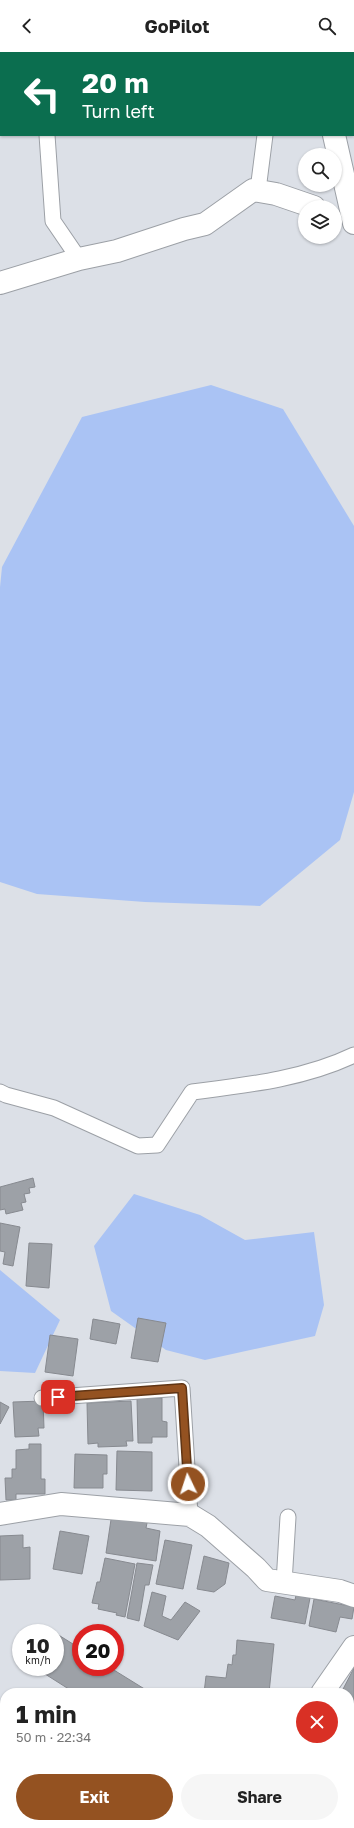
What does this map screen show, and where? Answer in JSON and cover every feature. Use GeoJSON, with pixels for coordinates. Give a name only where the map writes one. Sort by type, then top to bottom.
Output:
{"type":"FeatureCollection","features":[{"type":"Feature","properties":{"kind":"street"},"geometry":{"type":"LineString","coordinates":[[334,136],[347,219]]}},
{"type":"Feature","properties":{"kind":"street"},"geometry":{"type":"LineString","coordinates":[[0,283],[79,259],[117,251],[184,229],[205,224],[253,190],[276,194],[298,202]]}},
{"type":"Feature","properties":{"kind":"street"},"geometry":{"type":"LineString","coordinates":[[0,1514],[61,1504],[190,1515],[208,1526],[256,1568],[267,1580],[340,1591],[354,1596]]}},
{"type":"Feature","properties":{"kind":"street"},"geometry":{"type":"LineString","coordinates":[[325,1688],[354,1647]]}},
{"type":"Feature","properties":{"kind":"lane"},"geometry":{"type":"LineString","coordinates":[[47,136],[53,221],[79,259]]}},
{"type":"Feature","properties":{"kind":"lane"},"geometry":{"type":"LineString","coordinates":[[258,190],[265,136]]}},
{"type":"Feature","properties":{"kind":"lane"},"geometry":{"type":"LineString","coordinates":[[0,1092],[54,1108],[138,1146],[157,1145],[192,1092],[260,1084],[332,1066],[354,1055]]}},
{"type":"Feature","properties":{"kind":"lane"},"geometry":{"type":"LineString","coordinates":[[42,1398],[182,1388],[190,1515]]}},
{"type":"Feature","properties":{"kind":"lane"},"geometry":{"type":"LineString","coordinates":[[284,1582],[288,1517]]}},
{"type":"Feature","properties":{"kind":"shaded area"},"geometry":{"type":"Polygon","coordinates":[[[211,385],[283,409],[354,526],[354,792],[340,840],[260,906],[145,902],[37,894],[0,882],[0,587],[2,567],[82,417],[211,385]]]}},
{"type":"Feature","properties":{"kind":"shaded area"},"geometry":{"type":"Polygon","coordinates":[[[134,1194],[200,1215],[245,1240],[314,1232],[324,1305],[315,1336],[205,1360],[166,1350],[111,1311],[94,1246],[134,1194]]]}},
{"type":"Feature","properties":{"kind":"shaded area"},"geometry":{"type":"Polygon","coordinates":[[[0,1270],[60,1320],[35,1373],[0,1371],[0,1270]]]}},
{"type":"Feature","properties":{"kind":"building"},"geometry":{"type":"Polygon","coordinates":[[[33,1178],[35,1187],[29,1188],[30,1193],[24,1194],[26,1202],[21,1203],[23,1210],[6,1214],[5,1209],[0,1210],[0,1187],[33,1178]]]}},
{"type":"Feature","properties":{"kind":"building"},"geometry":{"type":"Polygon","coordinates":[[[0,1223],[20,1227],[13,1266],[3,1264],[5,1252],[0,1251],[0,1223]]]}},
{"type":"Feature","properties":{"kind":"building"},"geometry":{"type":"Polygon","coordinates":[[[29,1243],[52,1244],[49,1288],[26,1286],[29,1243]]]}},
{"type":"Feature","properties":{"kind":"building"},"geometry":{"type":"Polygon","coordinates":[[[138,1318],[166,1323],[158,1362],[131,1358],[138,1318]]]}},
{"type":"Feature","properties":{"kind":"building"},"geometry":{"type":"Polygon","coordinates":[[[93,1319],[120,1324],[116,1344],[90,1339],[93,1319]]]}},
{"type":"Feature","properties":{"kind":"building"},"geometry":{"type":"Polygon","coordinates":[[[50,1335],[78,1339],[73,1376],[45,1372],[50,1335]]]}},
{"type":"Feature","properties":{"kind":"building"},"geometry":{"type":"Polygon","coordinates":[[[137,1398],[162,1398],[162,1421],[167,1422],[167,1437],[152,1437],[152,1443],[138,1443],[137,1398]]]}},
{"type":"Feature","properties":{"kind":"building"},"geometry":{"type":"Polygon","coordinates":[[[43,1401],[44,1428],[38,1428],[39,1436],[15,1437],[13,1402],[43,1401]]]}},
{"type":"Feature","properties":{"kind":"building"},"geometry":{"type":"Polygon","coordinates":[[[131,1401],[133,1441],[126,1441],[127,1446],[98,1447],[98,1443],[88,1444],[87,1403],[131,1401]]]}},
{"type":"Feature","properties":{"kind":"building"},"geometry":{"type":"Polygon","coordinates":[[[0,1402],[9,1407],[0,1424],[0,1402]]]}},
{"type":"Feature","properties":{"kind":"building"},"geometry":{"type":"Polygon","coordinates":[[[29,1444],[41,1444],[41,1479],[45,1479],[45,1494],[16,1494],[16,1500],[6,1500],[5,1478],[12,1478],[12,1469],[16,1469],[16,1450],[29,1449],[29,1444]]]}},
{"type":"Feature","properties":{"kind":"building"},"geometry":{"type":"Polygon","coordinates":[[[117,1451],[152,1452],[152,1491],[116,1490],[117,1451]]]}},
{"type":"Feature","properties":{"kind":"building"},"geometry":{"type":"Polygon","coordinates":[[[75,1454],[107,1455],[107,1474],[103,1474],[103,1488],[74,1488],[75,1454]]]}},
{"type":"Feature","properties":{"kind":"building"},"geometry":{"type":"Polygon","coordinates":[[[112,1513],[148,1518],[146,1528],[160,1531],[156,1561],[106,1553],[112,1513]]]}},
{"type":"Feature","properties":{"kind":"building"},"geometry":{"type":"Polygon","coordinates":[[[60,1531],[89,1536],[82,1574],[53,1569],[60,1531]]]}},
{"type":"Feature","properties":{"kind":"building"},"geometry":{"type":"Polygon","coordinates":[[[23,1535],[23,1548],[30,1547],[30,1579],[0,1580],[0,1536],[23,1535]]]}},
{"type":"Feature","properties":{"kind":"building"},"geometry":{"type":"Polygon","coordinates":[[[165,1540],[192,1545],[183,1589],[156,1584],[165,1540]]]}},
{"type":"Feature","properties":{"kind":"building"},"geometry":{"type":"Polygon","coordinates":[[[204,1556],[229,1563],[225,1584],[214,1592],[197,1589],[204,1556]]]}},
{"type":"Feature","properties":{"kind":"building"},"geometry":{"type":"Polygon","coordinates":[[[105,1558],[135,1564],[125,1617],[116,1615],[117,1613],[98,1609],[99,1604],[92,1603],[97,1582],[100,1582],[105,1558]]]}},
{"type":"Feature","properties":{"kind":"building"},"geometry":{"type":"Polygon","coordinates":[[[137,1563],[153,1565],[149,1585],[145,1585],[139,1621],[127,1618],[137,1563]]]}},
{"type":"Feature","properties":{"kind":"building"},"geometry":{"type":"Polygon","coordinates":[[[152,1592],[166,1596],[162,1616],[171,1620],[185,1602],[200,1611],[178,1640],[144,1626],[152,1592]]]}},
{"type":"Feature","properties":{"kind":"building"},"geometry":{"type":"Polygon","coordinates":[[[296,1595],[310,1598],[305,1624],[271,1618],[275,1596],[295,1600],[296,1595]]]}},
{"type":"Feature","properties":{"kind":"building"},"geometry":{"type":"Polygon","coordinates":[[[314,1599],[354,1607],[352,1619],[340,1617],[336,1632],[309,1626],[314,1599]]]}},
{"type":"Feature","properties":{"kind":"building"},"geometry":{"type":"Polygon","coordinates":[[[64,1638],[72,1643],[72,1676],[124,1676],[143,1688],[67,1688],[48,1676],[64,1676],[64,1638]]]}},
{"type":"Feature","properties":{"kind":"building"},"geometry":{"type":"Polygon","coordinates":[[[237,1640],[274,1644],[270,1688],[205,1688],[206,1676],[226,1678],[228,1664],[232,1665],[233,1655],[236,1655],[237,1640]]]}},
{"type":"Feature","properties":{"kind":"building"},"geometry":{"type":"Polygon","coordinates":[[[354,1668],[354,1688],[344,1688],[354,1668]]]}},
{"type":"Feature","properties":{"kind":"route"},"geometry":{"type":"LineString","coordinates":[[58,1397],[182,1388],[188,1484]]}}]}
